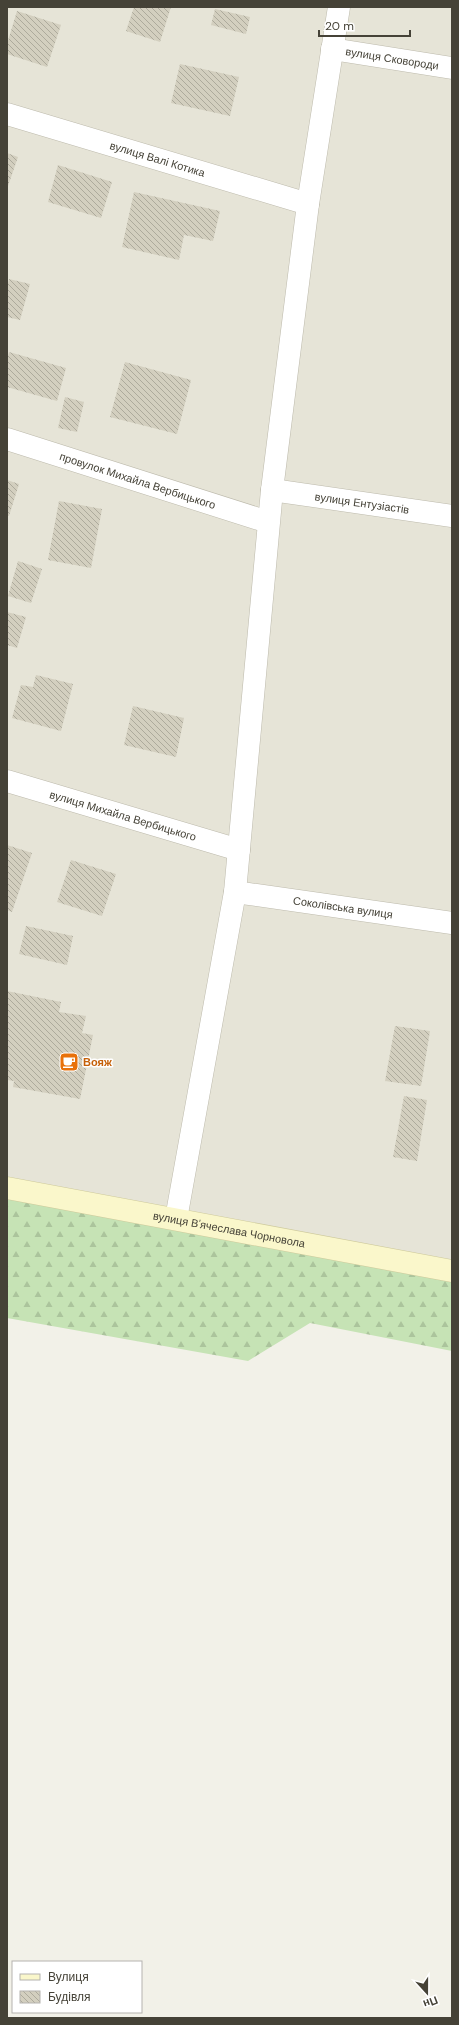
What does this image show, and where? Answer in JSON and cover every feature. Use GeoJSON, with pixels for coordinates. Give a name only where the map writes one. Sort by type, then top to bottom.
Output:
{"type":"FeatureCollection","features":[{"type":"Feature","properties":{"kind":"street"},"geometry":{"type":"LineString","coordinates":[[176,1219],[235,892],[268,522],[308,204],[339,7]]}},
{"type":"Feature","properties":{"kind":"street","name":"вулиця Сковороди"},"geometry":{"type":"LineString","coordinates":[[332,49],[452,68]]}},
{"type":"Feature","properties":{"kind":"street","name":"вулиця Валі Котика"},"geometry":{"type":"LineString","coordinates":[[7,114],[308,204]]}},
{"type":"Feature","properties":{"kind":"street","name":"провулок Михайла Вербицького"},"geometry":{"type":"LineString","coordinates":[[7,439],[268,522]]}},
{"type":"Feature","properties":{"kind":"street","name":"вулиця Ентузіастів"},"geometry":{"type":"LineString","coordinates":[[272,490],[452,516]]}},
{"type":"Feature","properties":{"kind":"street","name":"вулиця Михайла Вербицького"},"geometry":{"type":"LineString","coordinates":[[7,781],[239,850]]}},
{"type":"Feature","properties":{"kind":"street","name":"Соколівська вулиця"},"geometry":{"type":"LineString","coordinates":[[235,892],[452,924]]}},
{"type":"Feature","properties":{"kind":"street","name":"вулиця В'ячеслава Чорновола"},"geometry":{"type":"LineString","coordinates":[[7,1188],[452,1271]]}},
{"type":"Feature","properties":{"kind":"shaded area"},"geometry":{"type":"Polygon","coordinates":[[[7,7],[452,7],[452,1271],[7,1188],[7,7]]]}},
{"type":"Feature","properties":{"kind":"green space"},"geometry":{"type":"Polygon","coordinates":[[[7,1188],[452,1272],[452,1351],[310,1323],[248,1361],[7,1318],[7,1188]]]}},
{"type":"Feature","properties":{"kind":"building"},"geometry":{"type":"Polygon","coordinates":[[[134,7],[171,7],[160,42],[126,31],[134,7]]]}},
{"type":"Feature","properties":{"kind":"building"},"geometry":{"type":"Polygon","coordinates":[[[215,9],[250,17],[246,34],[211,25],[215,9]]]}},
{"type":"Feature","properties":{"kind":"building"},"geometry":{"type":"Polygon","coordinates":[[[17,11],[61,25],[47,67],[7,54],[7,44],[17,11]]]}},
{"type":"Feature","properties":{"kind":"building"},"geometry":{"type":"Polygon","coordinates":[[[180,64],[239,77],[230,116],[171,103],[180,64]]]}},
{"type":"Feature","properties":{"kind":"building"},"geometry":{"type":"Polygon","coordinates":[[[7,153],[18,157],[7,189],[7,153]]]}},
{"type":"Feature","properties":{"kind":"building"},"geometry":{"type":"Polygon","coordinates":[[[58,165],[112,182],[101,218],[48,202],[58,165]]]}},
{"type":"Feature","properties":{"kind":"building"},"geometry":{"type":"Polygon","coordinates":[[[134,192],[220,211],[213,241],[184,235],[179,260],[122,247],[134,192]]]}},
{"type":"Feature","properties":{"kind":"building"},"geometry":{"type":"Polygon","coordinates":[[[9,279],[30,284],[20,320],[7,317],[7,288],[9,279]]]}},
{"type":"Feature","properties":{"kind":"building"},"geometry":{"type":"Polygon","coordinates":[[[9,352],[66,368],[57,401],[7,387],[7,360],[9,352]]]}},
{"type":"Feature","properties":{"kind":"building"},"geometry":{"type":"Polygon","coordinates":[[[125,362],[191,380],[177,434],[110,417],[125,362]]]}},
{"type":"Feature","properties":{"kind":"building"},"geometry":{"type":"Polygon","coordinates":[[[65,397],[84,402],[77,432],[58,428],[65,397]]]}},
{"type":"Feature","properties":{"kind":"building"},"geometry":{"type":"Polygon","coordinates":[[[7,480],[19,484],[9,516],[7,516],[7,480]]]}},
{"type":"Feature","properties":{"kind":"building"},"geometry":{"type":"Polygon","coordinates":[[[59,501],[102,509],[91,568],[48,560],[59,501]]]}},
{"type":"Feature","properties":{"kind":"building"},"geometry":{"type":"Polygon","coordinates":[[[18,561],[42,569],[31,603],[8,596],[18,561]]]}},
{"type":"Feature","properties":{"kind":"building"},"geometry":{"type":"Polygon","coordinates":[[[7,612],[26,617],[17,648],[7,645],[7,612]]]}},
{"type":"Feature","properties":{"kind":"building"},"geometry":{"type":"Polygon","coordinates":[[[36,675],[73,684],[61,731],[12,718],[21,685],[33,687],[36,675]]]}},
{"type":"Feature","properties":{"kind":"building"},"geometry":{"type":"Polygon","coordinates":[[[133,706],[184,718],[176,757],[124,745],[133,706]]]}},
{"type":"Feature","properties":{"kind":"building"},"geometry":{"type":"Polygon","coordinates":[[[7,845],[32,853],[12,912],[7,910],[7,845]]]}},
{"type":"Feature","properties":{"kind":"building"},"geometry":{"type":"Polygon","coordinates":[[[71,860],[116,874],[102,916],[57,902],[71,860]]]}},
{"type":"Feature","properties":{"kind":"building"},"geometry":{"type":"Polygon","coordinates":[[[26,926],[73,936],[67,965],[19,954],[26,926]]]}},
{"type":"Feature","properties":{"kind":"building"},"geometry":{"type":"Polygon","coordinates":[[[7,991],[61,1002],[59,1012],[86,1016],[82,1033],[93,1035],[80,1099],[13,1087],[14,1081],[7,1080],[7,991]]]}},
{"type":"Feature","properties":{"kind":"building"},"geometry":{"type":"Polygon","coordinates":[[[395,1026],[430,1031],[421,1086],[385,1081],[395,1026]]]}},
{"type":"Feature","properties":{"kind":"building"},"geometry":{"type":"Polygon","coordinates":[[[404,1096],[427,1100],[417,1161],[393,1157],[404,1096]]]}},
{"type":"Feature","properties":{"kind":"place","name":"Вояж"},"geometry":{"type":"Point","coordinates":[69,1062]}}]}
